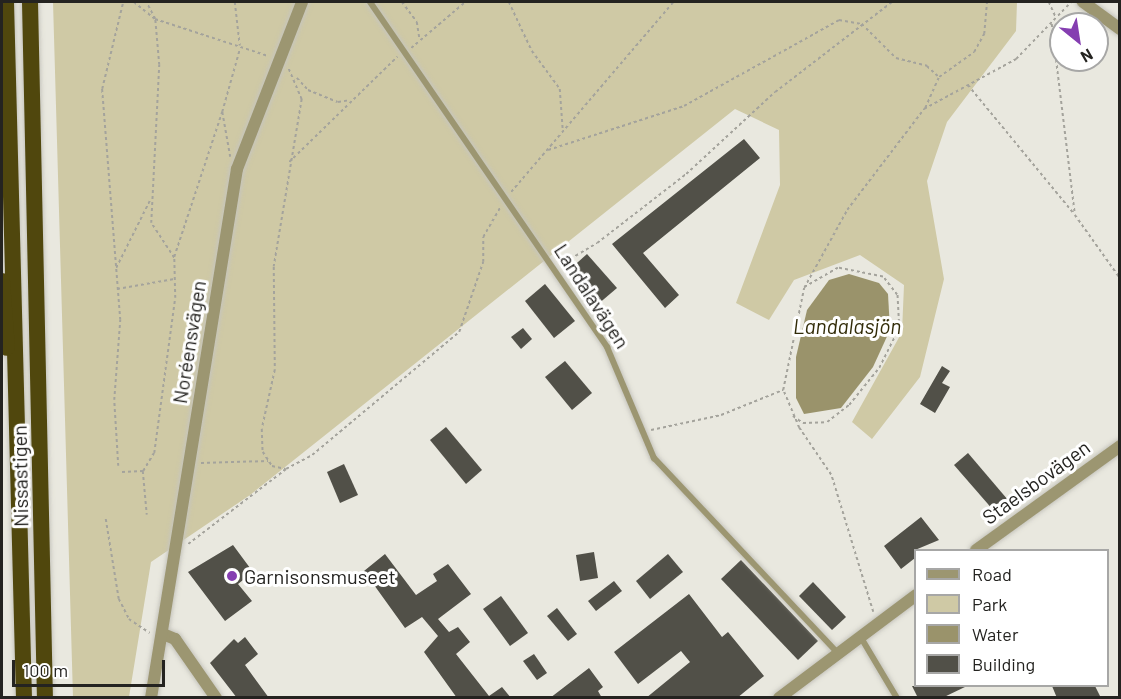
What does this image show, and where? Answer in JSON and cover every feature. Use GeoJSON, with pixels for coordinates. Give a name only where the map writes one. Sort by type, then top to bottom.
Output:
{"type":"FeatureCollection","features":[{"type":"Feature","properties":{"kind":"highway"},"geometry":{"type":"LineString","coordinates":[[6,2],[18,426]]}},
{"type":"Feature","properties":{"kind":"highway","name":"Nissastigen"},"geometry":{"type":"LineString","coordinates":[[30,2],[45,698]]}},
{"type":"Feature","properties":{"kind":"highway"},"geometry":{"type":"LineString","coordinates":[[2,281],[18,426]]}},
{"type":"Feature","properties":{"kind":"highway","name":"Nissastigen"},"geometry":{"type":"LineString","coordinates":[[18,426],[24,698]]}},
{"type":"Feature","properties":{"kind":"street","name":"Noréensvägen"},"geometry":{"type":"LineString","coordinates":[[151,698],[237,169],[302,2]]}},
{"type":"Feature","properties":{"kind":"street"},"geometry":{"type":"LineString","coordinates":[[1083,2],[1119,28]]}},
{"type":"Feature","properties":{"kind":"street","name":"Staelsbovägen"},"geometry":{"type":"LineString","coordinates":[[977,549],[1119,446]]}},
{"type":"Feature","properties":{"kind":"street"},"geometry":{"type":"LineString","coordinates":[[778,698],[914,596]]}},
{"type":"Feature","properties":{"kind":"street"},"geometry":{"type":"LineString","coordinates":[[162,637],[175,639],[216,698]]}},
{"type":"Feature","properties":{"kind":"lane","name":"Landalavägen"},"geometry":{"type":"LineString","coordinates":[[370,2],[507,196],[607,347],[638,432],[654,458],[838,653]]}},
{"type":"Feature","properties":{"kind":"lane"},"geometry":{"type":"LineString","coordinates":[[860,636],[878,661],[897,698]]}},
{"type":"Feature","properties":{"kind":"path"},"geometry":{"type":"LineString","coordinates":[[118,466],[117,289],[102,89],[123,2]]}},
{"type":"Feature","properties":{"kind":"path"},"geometry":{"type":"LineString","coordinates":[[134,2],[155,19],[278,60],[308,90],[338,102],[352,100],[287,164]]}},
{"type":"Feature","properties":{"kind":"path"},"geometry":{"type":"LineString","coordinates":[[146,2],[155,19],[159,65],[151,223],[174,257]]}},
{"type":"Feature","properties":{"kind":"path"},"geometry":{"type":"LineString","coordinates":[[147,515],[143,471],[154,453],[175,278],[174,257],[222,112],[240,47],[235,2]]}},
{"type":"Feature","properties":{"kind":"path"},"geometry":{"type":"LineString","coordinates":[[402,2],[417,22],[420,41]]}},
{"type":"Feature","properties":{"kind":"path"},"geometry":{"type":"LineString","coordinates":[[509,2],[532,51],[560,89],[562,132]]}},
{"type":"Feature","properties":{"kind":"path"},"geometry":{"type":"LineString","coordinates":[[176,549],[206,534],[286,469],[312,455],[459,332],[483,262],[483,237],[507,196],[673,2]]}},
{"type":"Feature","properties":{"kind":"path"},"geometry":{"type":"LineString","coordinates":[[554,268],[597,243],[686,174],[735,126],[892,2]]}},
{"type":"Feature","properties":{"kind":"path"},"geometry":{"type":"LineString","coordinates":[[875,624],[871,594],[831,475],[792,416],[783,390],[790,336],[804,288],[847,210],[924,109],[939,77],[974,52],[984,34],[987,2]]}},
{"type":"Feature","properties":{"kind":"path"},"geometry":{"type":"LineString","coordinates":[[547,150],[684,106],[839,20],[862,24],[896,58],[927,66],[939,77]]}},
{"type":"Feature","properties":{"kind":"path"},"geometry":{"type":"LineString","coordinates":[[924,109],[1016,59],[1049,27]]}},
{"type":"Feature","properties":{"kind":"path"},"geometry":{"type":"LineString","coordinates":[[1058,72],[1076,215]]}},
{"type":"Feature","properties":{"kind":"path"},"geometry":{"type":"LineString","coordinates":[[269,461],[262,429],[275,370],[273,286],[287,164],[302,99],[296,77]]}},
{"type":"Feature","properties":{"kind":"path"},"geometry":{"type":"LineString","coordinates":[[967,84],[1076,215],[1119,278]]}},
{"type":"Feature","properties":{"kind":"path"},"geometry":{"type":"LineString","coordinates":[[222,112],[231,164]]}},
{"type":"Feature","properties":{"kind":"path"},"geometry":{"type":"LineString","coordinates":[[115,269],[151,198]]}},
{"type":"Feature","properties":{"kind":"path"},"geometry":{"type":"LineString","coordinates":[[792,416],[815,424],[838,414],[874,375],[899,328],[897,295],[883,277],[868,270],[838,268],[804,288]]}},
{"type":"Feature","properties":{"kind":"path"},"geometry":{"type":"LineString","coordinates":[[117,289],[175,278]]}},
{"type":"Feature","properties":{"kind":"path"},"geometry":{"type":"LineString","coordinates":[[638,432],[721,415],[783,390]]}},
{"type":"Feature","properties":{"kind":"path"},"geometry":{"type":"LineString","coordinates":[[189,464],[269,461],[286,469]]}},
{"type":"Feature","properties":{"kind":"path"},"geometry":{"type":"LineString","coordinates":[[123,472],[143,471]]}},
{"type":"Feature","properties":{"kind":"path"},"geometry":{"type":"LineString","coordinates":[[106,519],[119,599],[129,619],[162,637]]}},
{"type":"Feature","properties":{"kind":"green space"},"geometry":{"type":"Polygon","coordinates":[[[53,2],[1017,2],[1016,31],[947,122],[927,181],[944,279],[920,377],[872,439],[852,422],[902,332],[904,285],[860,255],[794,280],[769,320],[736,303],[780,185],[779,130],[735,109],[250,495],[151,562],[129,697],[73,698],[53,2]]]}},
{"type":"Feature","properties":{"kind":"water","name":"Landalasjön"},"geometry":{"type":"Polygon","coordinates":[[[849,274],[879,283],[888,294],[890,330],[873,367],[841,408],[804,414],[796,398],[796,357],[807,310],[829,280],[849,274]]]}},
{"type":"Feature","properties":{"kind":"building"},"geometry":{"type":"Polygon","coordinates":[[[744,139],[760,158],[643,253],[679,295],[665,308],[612,244],[744,139]]]}},
{"type":"Feature","properties":{"kind":"building"},"geometry":{"type":"Polygon","coordinates":[[[587,254],[617,288],[597,305],[568,271],[587,254]]]}},
{"type":"Feature","properties":{"kind":"building"},"geometry":{"type":"Polygon","coordinates":[[[545,284],[575,321],[554,338],[525,301],[545,284]]]}},
{"type":"Feature","properties":{"kind":"building"},"geometry":{"type":"Polygon","coordinates":[[[523,328],[532,339],[521,349],[511,337],[523,328]]]}},
{"type":"Feature","properties":{"kind":"building"},"geometry":{"type":"Polygon","coordinates":[[[565,361],[592,393],[572,410],[545,377],[565,361]]]}},
{"type":"Feature","properties":{"kind":"building"},"geometry":{"type":"Polygon","coordinates":[[[942,366],[950,371],[942,383],[950,387],[935,413],[920,404],[942,366]]]}},
{"type":"Feature","properties":{"kind":"building"},"geometry":{"type":"Polygon","coordinates":[[[446,427],[482,470],[466,484],[430,440],[446,427]]]}},
{"type":"Feature","properties":{"kind":"building"},"geometry":{"type":"Polygon","coordinates":[[[968,453],[1008,500],[994,511],[954,465],[968,453]]]}},
{"type":"Feature","properties":{"kind":"building"},"geometry":{"type":"Polygon","coordinates":[[[344,464],[358,495],[340,503],[327,472],[344,464]]]}},
{"type":"Feature","properties":{"kind":"building"},"geometry":{"type":"Polygon","coordinates":[[[921,517],[939,540],[914,549],[914,559],[901,569],[884,546],[921,517]]]}},
{"type":"Feature","properties":{"kind":"building"},"geometry":{"type":"Polygon","coordinates":[[[233,545],[253,572],[238,584],[252,601],[225,621],[188,572],[233,545]]]}},
{"type":"Feature","properties":{"kind":"building"},"geometry":{"type":"Polygon","coordinates":[[[594,552],[598,578],[580,581],[576,555],[594,552]]]}},
{"type":"Feature","properties":{"kind":"building"},"geometry":{"type":"Polygon","coordinates":[[[385,554],[416,595],[437,581],[433,574],[448,564],[471,594],[438,619],[449,632],[458,627],[470,642],[456,654],[489,696],[502,687],[511,698],[457,698],[424,652],[438,636],[422,617],[405,628],[364,571],[385,554]]]}},
{"type":"Feature","properties":{"kind":"building"},"geometry":{"type":"Polygon","coordinates":[[[668,554],[683,572],[650,599],[636,581],[668,554]]]}},
{"type":"Feature","properties":{"kind":"building"},"geometry":{"type":"Polygon","coordinates":[[[741,560],[818,641],[798,660],[721,579],[741,560]]]}},
{"type":"Feature","properties":{"kind":"building"},"geometry":{"type":"Polygon","coordinates":[[[614,581],[622,591],[596,611],[588,601],[614,581]]]}},
{"type":"Feature","properties":{"kind":"building"},"geometry":{"type":"Polygon","coordinates":[[[813,582],[846,617],[832,630],[799,596],[813,582]]]}},
{"type":"Feature","properties":{"kind":"building"},"geometry":{"type":"Polygon","coordinates":[[[689,594],[722,637],[728,632],[764,676],[737,698],[646,698],[690,662],[681,651],[638,684],[614,652],[689,594]]]}},
{"type":"Feature","properties":{"kind":"building"},"geometry":{"type":"Polygon","coordinates":[[[501,596],[528,633],[510,646],[483,609],[501,596]]]}},
{"type":"Feature","properties":{"kind":"building"},"geometry":{"type":"Polygon","coordinates":[[[557,608],[577,634],[568,641],[547,616],[557,608]]]}},
{"type":"Feature","properties":{"kind":"building"},"geometry":{"type":"Polygon","coordinates":[[[245,637],[258,654],[245,665],[269,698],[237,698],[210,663],[234,639],[238,643],[245,637]]]}},
{"type":"Feature","properties":{"kind":"building"},"geometry":{"type":"Polygon","coordinates":[[[534,654],[547,673],[537,680],[523,661],[534,654]]]}},
{"type":"Feature","properties":{"kind":"building"},"geometry":{"type":"Polygon","coordinates":[[[589,668],[603,687],[598,691],[602,698],[550,698],[589,668]]]}},
{"type":"Feature","properties":{"kind":"building"},"geometry":{"type":"Polygon","coordinates":[[[912,686],[965,687],[942,698],[918,698],[912,686]]]}},
{"type":"Feature","properties":{"kind":"building"},"geometry":{"type":"Polygon","coordinates":[[[1052,687],[1096,687],[1101,698],[1057,698],[1052,687]]]}},
{"type":"Feature","properties":{"kind":"place","name":"Garnisonsmuseet"},"geometry":{"type":"Point","coordinates":[232,576]}}]}
